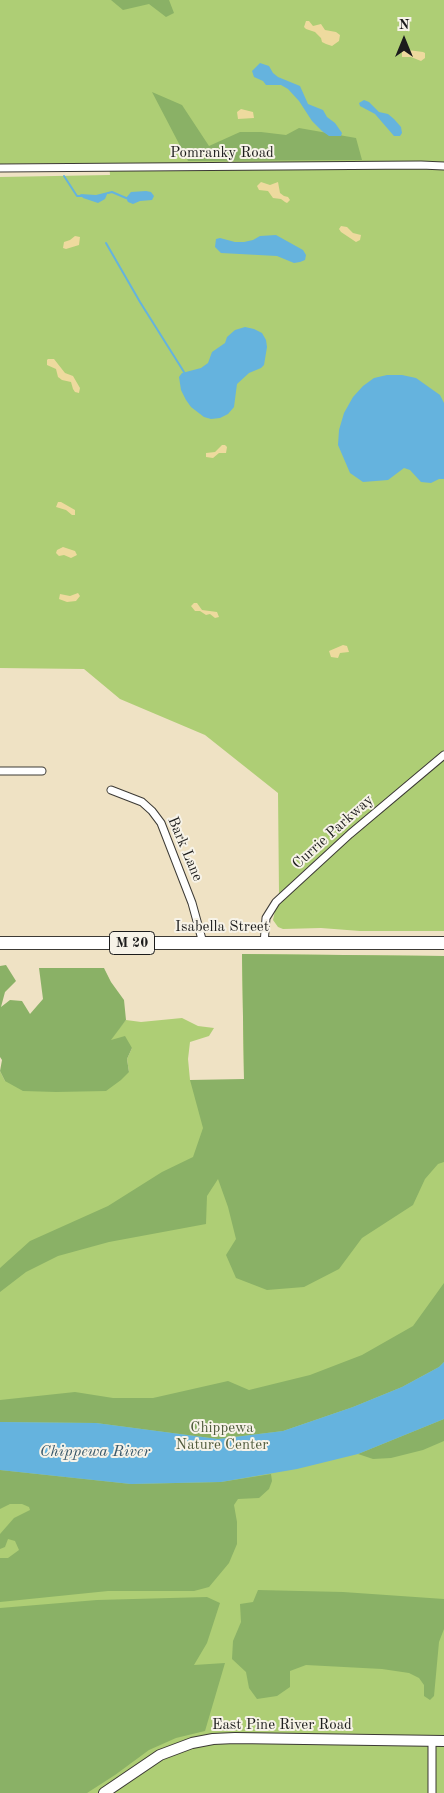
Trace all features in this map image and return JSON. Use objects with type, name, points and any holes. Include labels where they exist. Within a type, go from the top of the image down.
[{"type":"highway","name":"Isabella Street","points":[[0,944],[444,943]]},
{"type":"street","name":"Pomranky Road","points":[[0,168],[444,166]]},
{"type":"street","name":"Currie Parkway","points":[[264,944],[266,918],[276,902],[350,834],[444,755]]},
{"type":"street","points":[[0,771],[42,771]]},
{"type":"street","name":"Bark Lane","points":[[111,790],[142,802],[161,823],[192,903],[203,944]]},
{"type":"street","name":"East Pine River Road","points":[[104,1793],[160,1755],[192,1743],[213,1739],[444,1741]]},
{"type":"street","points":[[432,1741],[432,1793]]},
{"type":"green space","points":[[0,0],[444,0],[444,931],[360,931],[321,928],[283,929],[278,927],[273,920],[279,893],[278,793],[205,735],[120,699],[84,669],[0,668],[0,177],[110,175],[109,163],[0,164]]},
{"type":"green space","points":[[111,0],[169,0],[174,13],[166,17],[149,4],[123,10]]},
{"type":"green space","points":[[152,92],[182,105],[209,146],[240,132],[286,135],[299,128],[356,138],[362,160],[188,161]]},
{"type":"green space","name":"Chippewa Nature Center","points":[[242,954],[444,956],[444,1793],[0,1793],[0,1071],[5,1081],[129,1072],[127,1059],[132,1048],[110,1040],[126,1020],[141,1022],[182,1018],[198,1026],[214,1028],[209,1036],[190,1042],[188,1059],[190,1080],[244,1080]]},
{"type":"green space","points":[[242,954],[444,956],[444,1162],[438,1164],[425,1179],[413,1205],[362,1238],[339,1269],[304,1287],[267,1290],[236,1278],[226,1255],[236,1239],[228,1207],[218,1179],[207,1196],[206,1224],[109,1242],[58,1256],[26,1272],[0,1292],[0,1268],[30,1241],[108,1206],[162,1172],[193,1157],[203,1128],[190,1080],[244,1079]]},
{"type":"green space","points":[[6,965],[16,981],[5,992],[1,1007],[10,1000],[22,1001],[30,1014],[43,999],[39,968],[104,968],[124,1000],[126,1020],[111,1040],[125,1036],[132,1048],[127,1059],[129,1072],[106,1091],[23,1091],[5,1081],[0,1071],[2,1060],[0,1057],[0,966]]},
{"type":"green space","points":[[444,1283],[444,1362],[439,1367],[402,1387],[353,1407],[283,1431],[218,1439],[96,1423],[0,1422],[0,1400],[75,1392],[113,1398],[153,1398],[228,1381],[249,1390],[310,1375],[362,1355],[413,1326]]},
{"type":"green space","points":[[444,1419],[444,1441],[423,1450],[391,1458],[373,1459],[358,1454]]},
{"type":"green space","points":[[0,1470],[131,1484],[221,1482],[271,1474],[272,1481],[269,1489],[259,1498],[238,1499],[234,1505],[237,1522],[237,1544],[229,1563],[209,1587],[194,1591],[108,1591],[0,1602],[0,1558],[8,1558],[19,1550],[15,1541],[8,1539],[5,1547],[0,1549],[0,1534],[14,1518],[30,1510],[29,1507],[22,1504],[10,1504],[0,1509]]},
{"type":"green space","points":[[258,1590],[343,1592],[444,1599],[444,1629],[439,1642],[434,1696],[430,1700],[424,1696],[424,1685],[419,1678],[409,1673],[382,1669],[306,1665],[290,1671],[290,1687],[277,1696],[257,1699],[249,1688],[246,1672],[232,1659],[233,1641],[241,1622],[240,1604],[253,1602]]},
{"type":"green space","points":[[207,1597],[220,1603],[207,1643],[194,1665],[225,1663],[205,1731],[176,1738],[149,1750],[87,1793],[0,1793],[0,1608],[97,1600]]},
{"type":"sand","points":[[306,21],[309,21],[313,26],[321,24],[325,30],[336,32],[340,35],[339,41],[332,46],[322,42],[315,32],[304,27]]},
{"type":"sand","points":[[402,51],[423,52],[425,53],[425,58],[421,61],[411,57],[402,57]]},
{"type":"sand","points":[[241,109],[253,112],[254,118],[238,119],[237,112]]},
{"type":"sand","points":[[261,182],[270,185],[278,182],[280,193],[290,200],[287,203],[281,199],[273,198],[268,191],[259,190],[257,186]]},
{"type":"sand","points":[[341,226],[347,227],[353,233],[361,235],[360,240],[356,242],[341,232],[339,229]]},
{"type":"sand","points":[[75,236],[80,237],[79,245],[66,249],[63,248],[64,242]]},
{"type":"sand","points":[[48,359],[54,359],[65,373],[73,376],[80,388],[79,393],[75,392],[71,382],[62,380],[58,377],[56,369],[47,365]]},
{"type":"sand","points":[[222,445],[227,447],[226,453],[219,453],[213,458],[206,457],[206,453],[215,452]]},
{"type":"sand","points":[[58,502],[75,510],[75,515],[56,507]]},
{"type":"sand","points":[[63,547],[75,551],[77,555],[71,558],[64,555],[59,556],[56,553],[57,550]]},
{"type":"sand","points":[[78,593],[80,596],[76,601],[67,602],[59,599],[60,594],[70,596]]},
{"type":"sand","points":[[197,603],[202,610],[217,612],[219,617],[215,618],[210,614],[206,615],[200,611],[195,611],[191,606]]},
{"type":"sand","points":[[343,645],[347,646],[349,652],[340,653],[338,658],[331,657],[329,651]]},
{"type":"water","points":[[260,63],[269,66],[278,77],[300,86],[308,104],[323,110],[342,133],[341,136],[329,136],[322,131],[288,89],[281,85],[266,85],[263,81],[254,77],[252,71]]},
{"type":"water","points":[[364,100],[369,102],[379,112],[388,114],[394,119],[401,127],[402,133],[400,136],[394,136],[375,114],[360,106],[359,103]]},
{"type":"water","points":[[108,192],[105,199],[98,203],[83,198],[80,194],[96,195]]},
{"type":"water","points":[[131,192],[151,192],[154,196],[152,200],[133,204],[128,202],[126,198]]},
{"type":"water","points":[[276,235],[303,250],[306,255],[305,260],[294,263],[277,256],[221,253],[215,247],[216,239],[220,238],[244,242],[260,236]]},
{"type":"water","points":[[245,327],[262,333],[266,340],[267,347],[264,365],[249,373],[237,384],[234,407],[228,414],[220,418],[211,419],[204,417],[191,407],[186,400],[181,390],[179,377],[182,373],[201,368],[208,363],[212,352],[225,343],[227,337],[235,330]]},
{"type":"water","points":[[387,375],[402,375],[416,378],[440,395],[444,403],[444,479],[431,483],[421,482],[410,470],[404,468],[388,480],[363,482],[350,473],[338,445],[339,430],[344,413],[353,397],[363,386],[374,378]]},
{"type":"water","name":"Chippewa River","points":[[444,1362],[444,1419],[358,1454],[297,1469],[221,1482],[131,1484],[0,1470],[0,1422],[96,1423],[218,1439],[283,1431],[353,1407],[402,1387],[439,1367]]},
{"type":"waterway","points":[[64,176],[77,196],[82,196]]},
{"type":"waterway","points":[[108,193],[112,192],[126,198]]},
{"type":"waterway","points":[[106,243],[184,372]]}]
